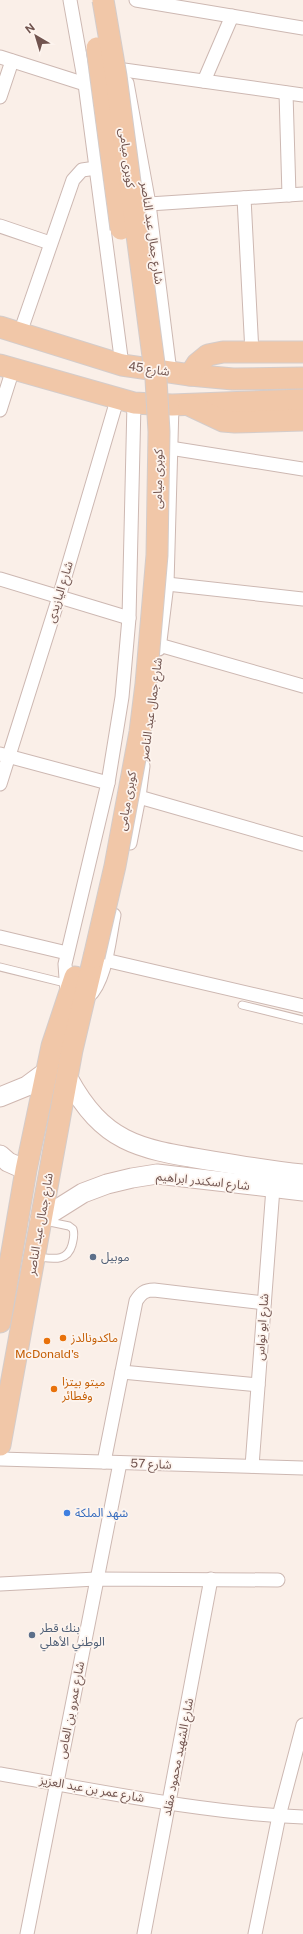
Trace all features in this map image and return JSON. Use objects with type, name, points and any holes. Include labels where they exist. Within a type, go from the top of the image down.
[{"type":"main road","name":"كوبرى ميامى","points":[[87,955],[130,731],[147,555],[147,432],[145,395],[90,0]]},
{"type":"main road","name":"كوبرى ميامى","points":[[87,955],[115,866],[140,732],[146,684],[157,555],[159,432],[155,372],[116,76],[103,0]]},
{"type":"main road","name":"شارع 45","points":[[0,327],[122,365],[190,375],[233,379],[303,378]]},
{"type":"main road","points":[[190,375],[197,364],[208,355],[223,352],[303,352]]},
{"type":"main road","points":[[6,367],[126,401],[179,404],[303,400]]},
{"type":"main road","points":[[179,404],[223,421],[303,420]]},
{"type":"main road","name":"شارع جمال عبد الناصر","points":[[0,1322],[26,1170],[52,1046],[87,955]]},
{"type":"main road","name":"شارع جمال عبد الناصر","points":[[0,1445],[40,1220],[68,1078],[72,995]]},
{"type":"street","points":[[70,0],[85,84],[122,365]]},
{"type":"street","name":"شارع جمال عبد الناصر","points":[[113,0],[124,70],[149,204],[170,372]]},
{"type":"street","points":[[136,0],[303,28]]},
{"type":"street","points":[[204,81],[232,16]]},
{"type":"street","points":[[0,97],[6,59],[85,84]]},
{"type":"street","points":[[124,70],[303,95]]},
{"type":"street","points":[[286,93],[289,195]]},
{"type":"street","points":[[20,333],[73,180],[82,170],[96,168]]},
{"type":"street","points":[[149,204],[303,194]]},
{"type":"street","points":[[244,198],[252,353]]},
{"type":"street","points":[[0,226],[50,243]]},
{"type":"street","points":[[0,410],[6,367]]},
{"type":"street","name":"شارع جمال عبد الناصر","points":[[87,955],[108,783],[122,697],[129,618],[126,401]]},
{"type":"street","name":"شارع اليازيدى","points":[[0,784],[4,755],[126,401]]},
{"type":"street","name":"شارع جمال عبد الناصر","points":[[87,955],[139,797],[167,584],[170,448],[179,404]]},
{"type":"street","points":[[170,448],[303,469]]},
{"type":"street","points":[[0,579],[129,618]]},
{"type":"street","points":[[167,584],[303,599]]},
{"type":"street","points":[[160,645],[303,686]]},
{"type":"street","points":[[4,755],[108,783]]},
{"type":"street","points":[[139,797],[303,844]]},
{"type":"street","points":[[0,937],[87,955],[298,1005]]},
{"type":"street","points":[[0,1097],[27,1086],[46,1072]]},
{"type":"street","name":"شارع اسكندر ابراهيم","points":[[68,1078],[79,1099],[95,1118],[114,1134],[135,1145],[158,1152],[303,1174]]},
{"type":"street","points":[[0,1155],[8,1162],[26,1170]]},
{"type":"street","name":"شارع اسكندر ابراهيم","points":[[40,1220],[84,1193],[107,1184],[157,1174],[303,1191]]},
{"type":"street","name":"شارع ابو نواس","points":[[252,1466],[273,1188]]},
{"type":"street","points":[[104,1462],[136,1301],[140,1294],[146,1290],[264,1303]]},
{"type":"street","points":[[122,1372],[258,1385]]},
{"type":"street","name":"شارع 57","points":[[0,1459],[303,1468]]},
{"type":"street","name":"شارع عمرو بن العاص","points":[[27,1934],[120,1463]]},
{"type":"street","points":[[0,1584],[96,1579],[278,1580]]},
{"type":"street","name":"شارع الشهيد محمود مقلد","points":[[144,1934],[210,1579]]},
{"type":"street","points":[[255,1934],[279,1816],[303,1725]]},
{"type":"street","name":"شارع عمر بن عبد العزيز","points":[[0,1774],[169,1802],[279,1816],[303,1817]]},
{"type":"lane","points":[[0,967],[72,995]]},
{"type":"lane","points":[[242,1005],[303,1020]]},
{"type":"lane","points":[[289,1017],[298,1005]]},
{"type":"lane","points":[[34,1256],[64,1258],[70,1251],[74,1234],[73,1229],[69,1226],[40,1220]]},
{"type":"place","name":"موبيل","points":[[93,1257]]},
{"type":"place","name":"ماكدونالدز","points":[[63,1338]]},
{"type":"place","name":"McDonald's","points":[[47,1341]]},
{"type":"place","name":"ميتو بيتزا وفطائر","points":[[54,1389]]},
{"type":"place","name":"شهد الملكة","points":[[67,1513]]},
{"type":"place","name":"بنك قطر الوطني الأهلي","points":[[32,1635]]}]
